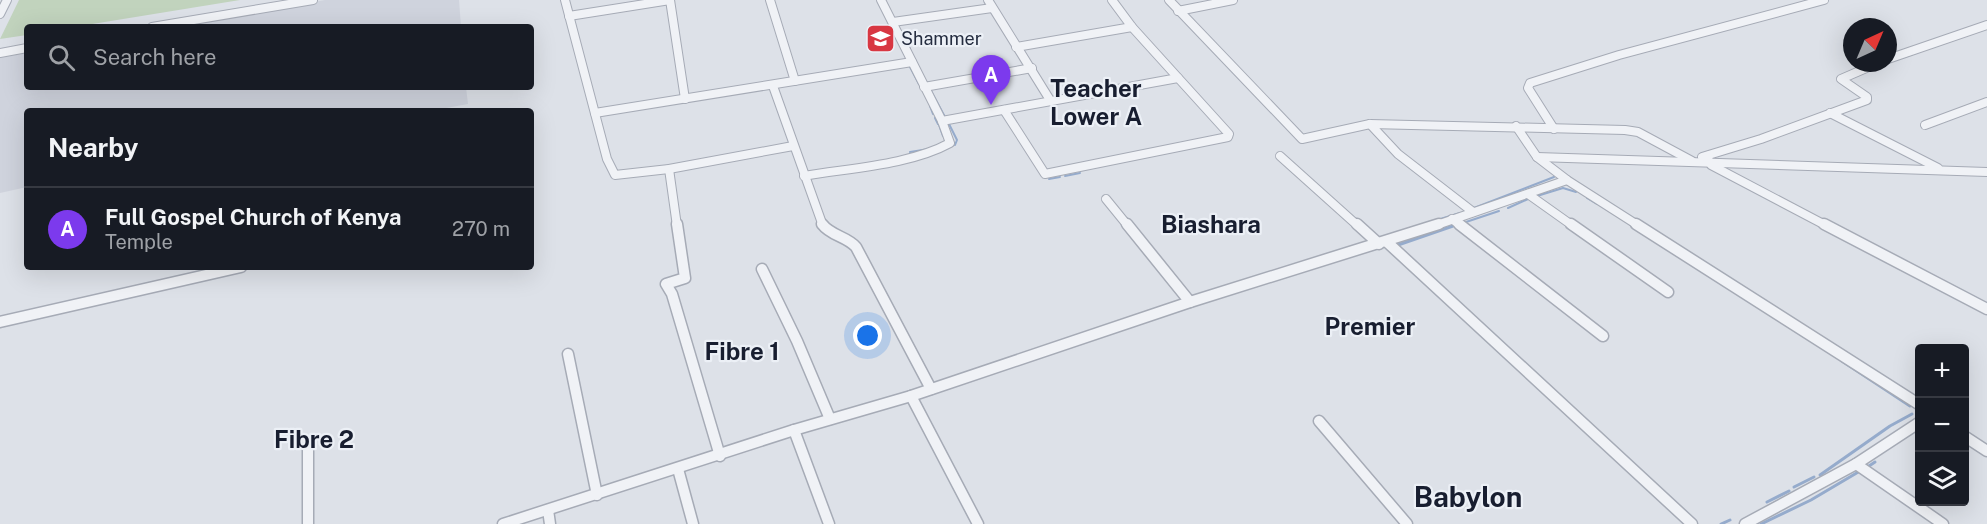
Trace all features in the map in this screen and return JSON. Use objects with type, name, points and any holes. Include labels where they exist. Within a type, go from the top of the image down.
[{"type":"street","points":[[0,14],[7,0]]},
{"type":"street","points":[[170,24],[313,0]]},
{"type":"street","points":[[565,0],[607,159],[615,175],[669,169],[793,146]]},
{"type":"street","points":[[569,16],[670,0],[685,99]]},
{"type":"street","points":[[770,0],[795,81]]},
{"type":"street","points":[[804,176],[939,150],[950,143],[942,121],[881,0]]},
{"type":"street","points":[[1004,110],[1045,174],[1228,137],[1229,134],[1132,27],[1112,0]]},
{"type":"street","points":[[1169,0],[1299,137],[1312,138],[1370,124],[1516,126],[1638,132],[1691,160]]},
{"type":"street","points":[[1178,11],[1233,0]]},
{"type":"street","points":[[1554,129],[1528,88],[1530,83],[1620,55],[1824,0]]},
{"type":"street","points":[[893,22],[990,4],[1050,100]]},
{"type":"street","points":[[1897,56],[1987,25]]},
{"type":"street","points":[[1016,47],[1132,27]]},
{"type":"street","points":[[0,52],[24,48]]},
{"type":"street","points":[[595,113],[773,86],[855,69],[912,62]]},
{"type":"street","points":[[924,87],[1032,68]]},
{"type":"street","points":[[1709,161],[1867,100],[1867,97],[1841,79],[1857,72]]},
{"type":"street","points":[[942,121],[1178,78]]},
{"type":"street","points":[[773,86],[822,224],[832,234],[848,237],[856,247],[931,389]]},
{"type":"street","points":[[1925,125],[1987,102]]},
{"type":"street","points":[[1830,113],[1942,170]]},
{"type":"street","points":[[1370,124],[1398,154],[1473,212]]},
{"type":"street","points":[[1516,126],[1537,157],[1567,180],[1915,402]]},
{"type":"street","points":[[1280,156],[1383,243],[1692,524]]},
{"type":"street","points":[[1537,157],[1691,160],[1987,172]]},
{"type":"street","points":[[1709,161],[1987,309]]},
{"type":"street","points":[[669,169],[685,278],[666,284],[672,294],[720,456]]},
{"type":"street","points":[[503,524],[720,456],[794,430],[911,396],[1190,302],[1383,243],[1567,180]]},
{"type":"street","points":[[1528,194],[1668,292]]},
{"type":"street","points":[[1106,199],[1190,302]]},
{"type":"street","points":[[1452,219],[1603,336]]},
{"type":"street","points":[[762,269],[797,341],[830,419]]},
{"type":"street","points":[[0,322],[228,270]]},
{"type":"street","points":[[568,354],[597,495]]},
{"type":"street","points":[[911,396],[978,524]]},
{"type":"street","points":[[1319,421],[1407,524]]},
{"type":"street","points":[[1745,524],[1856,464],[1915,425]]},
{"type":"street","points":[[794,430],[829,524]]},
{"type":"street","points":[[1969,439],[1987,452]]},
{"type":"street","points":[[308,447],[308,524]]},
{"type":"street","points":[[1856,464],[1943,524]]},
{"type":"street","points":[[678,469],[693,524]]},
{"type":"street","points":[[548,510],[550,524]]},
{"type":"shaded area","points":[[325,0],[459,0],[461,24],[191,24]]},
{"type":"shaded area","points":[[24,54],[24,90],[466,90],[468,104],[446,108],[24,108],[24,188],[0,193],[0,58]]},
{"type":"green space","points":[[19,0],[240,0],[92,24],[24,24],[24,35],[0,39]]},
{"type":"waterway","points":[[897,25],[910,49]]},
{"type":"waterway","points":[[909,65],[919,84]]},
{"type":"waterway","points":[[931,91],[945,117],[949,117]]},
{"type":"waterway","points":[[930,106],[933,114]]},
{"type":"waterway","points":[[935,118],[938,124]]},
{"type":"waterway","points":[[949,124],[957,140],[955,145]]},
{"type":"waterway","points":[[939,125],[943,136]]},
{"type":"waterway","points":[[910,152],[929,149]]},
{"type":"waterway","points":[[1065,176],[1080,173]]},
{"type":"waterway","points":[[1049,179],[1060,177]]},
{"type":"waterway","points":[[1474,208],[1554,177]]},
{"type":"waterway","points":[[1537,196],[1563,188],[1576,192]]},
{"type":"waterway","points":[[1587,198],[1597,204]]},
{"type":"waterway","points":[[1508,208],[1528,199]]},
{"type":"waterway","points":[[1466,222],[1499,211]]},
{"type":"waterway","points":[[1437,220],[1460,213]]},
{"type":"waterway","points":[[1398,245],[1453,226]]},
{"type":"waterway","points":[[1842,361],[1910,406]]},
{"type":"waterway","points":[[1820,475],[1890,426],[1912,414]]},
{"type":"waterway","points":[[1866,468],[1875,462]]},
{"type":"waterway","points":[[1761,524],[1811,500],[1860,471]]},
{"type":"waterway","points":[[1794,487],[1814,477]]},
{"type":"waterway","points":[[1767,502],[1789,491]]},
{"type":"waterway","points":[[1721,524],[1730,520]]},
{"type":"place","name":"Shammer","points":[[880,39]]},
{"type":"place","name":"Full Gospel Church of Kenya","points":[[991,105]]},
{"type":"district","name":"Teacher Lower A","points":[[1096,103]]},
{"type":"district","name":"Biashara","points":[[1211,225]]},
{"type":"district","name":"Premier","points":[[1370,327]]},
{"type":"district","name":"Fibre 1","points":[[742,352]]},
{"type":"district","name":"Fibre 2","points":[[314,440]]},
{"type":"district","name":"Babylon","points":[[1468,497]]}]
